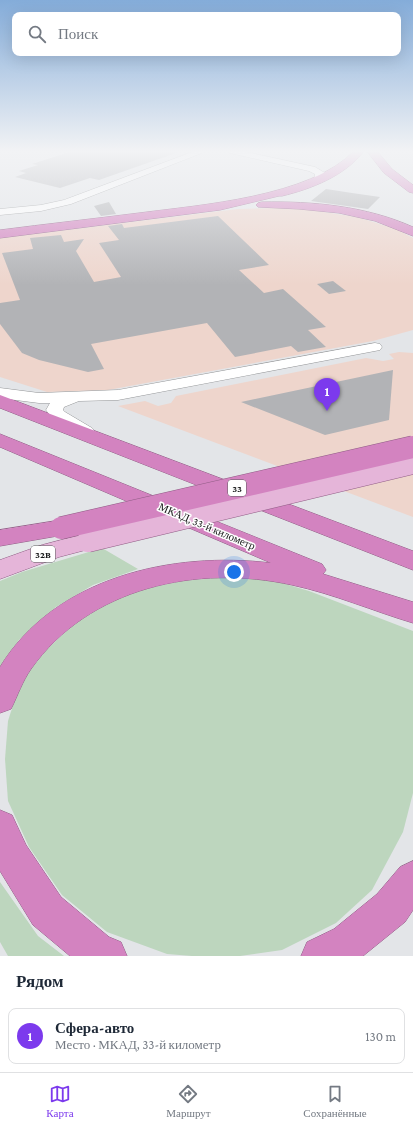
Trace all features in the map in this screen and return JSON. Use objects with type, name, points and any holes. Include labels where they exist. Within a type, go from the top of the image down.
[{"type":"highway","points":[[0,234],[220,206],[266,196]]},
{"type":"highway","points":[[278,196],[274,200],[277,203],[293,206]]},
{"type":"highway","points":[[220,206],[256,204],[332,210],[389,223],[413,232]]},
{"type":"highway","points":[[0,401],[413,561]]},
{"type":"highway","name":"МКАД, 33-й километр","points":[[0,440],[413,612]]},
{"type":"highway","name":"33","points":[[0,538],[61,528],[413,447]]},
{"type":"highway","points":[[0,700],[8,680],[34,643],[68,613],[106,593],[142,580],[184,571],[226,568],[273,572],[324,583],[413,612]]},
{"type":"highway","points":[[0,827],[13,858],[46,911],[95,951],[107,956]]},
{"type":"highway","points":[[321,956],[348,943],[391,908],[413,880]]},
{"type":"main road","name":"32B","points":[[0,570],[52,551],[88,541],[413,463]]},
{"type":"street","points":[[0,212],[41,208],[67,202],[84,196]]},
{"type":"street","points":[[0,393],[39,398],[75,398],[118,395],[375,347]]},
{"type":"street","points":[[75,398],[64,400],[57,404],[54,410],[59,416],[79,428],[114,445]]},
{"type":"shaded area","points":[[238,209],[304,209],[357,217],[396,229],[413,238],[413,330],[373,341],[108,390],[47,392],[0,377],[0,238]]},
{"type":"shaded area","points":[[399,352],[413,353],[413,517],[118,406],[145,401],[158,406],[171,403],[176,396],[366,358],[383,361],[394,359],[389,354]]},
{"type":"green space","points":[[102,548],[138,569],[93,585],[56,607],[19,640],[0,667],[0,581],[22,572]]},
{"type":"green space","points":[[228,577],[272,580],[309,591],[413,631],[413,793],[403,832],[372,890],[336,923],[282,950],[240,956],[192,956],[167,954],[107,932],[62,895],[29,847],[8,801],[5,759],[8,721],[20,683],[45,651],[74,624],[109,602],[144,589],[182,581]]},
{"type":"green space","points":[[0,882],[38,936],[64,956],[8,956],[0,942]]},
{"type":"building","points":[[318,196],[380,197],[368,209],[311,201]]},
{"type":"building","points":[[109,202],[116,214],[101,216],[94,206]]},
{"type":"building","points":[[218,216],[269,265],[239,270],[264,293],[283,289],[326,327],[308,330],[326,347],[298,352],[291,346],[235,357],[207,323],[91,344],[104,369],[88,372],[39,360],[22,353],[0,324],[0,303],[20,300],[2,253],[33,249],[30,238],[61,235],[64,242],[84,239],[76,251],[94,282],[121,277],[99,243],[119,240],[108,226],[122,224],[124,228]]},
{"type":"building","points":[[333,281],[346,291],[329,294],[317,284]]},
{"type":"building","points":[[393,370],[389,420],[325,435],[241,402]]},
{"type":"place","name":"Сфера-авто","points":[[327,411]]}]
